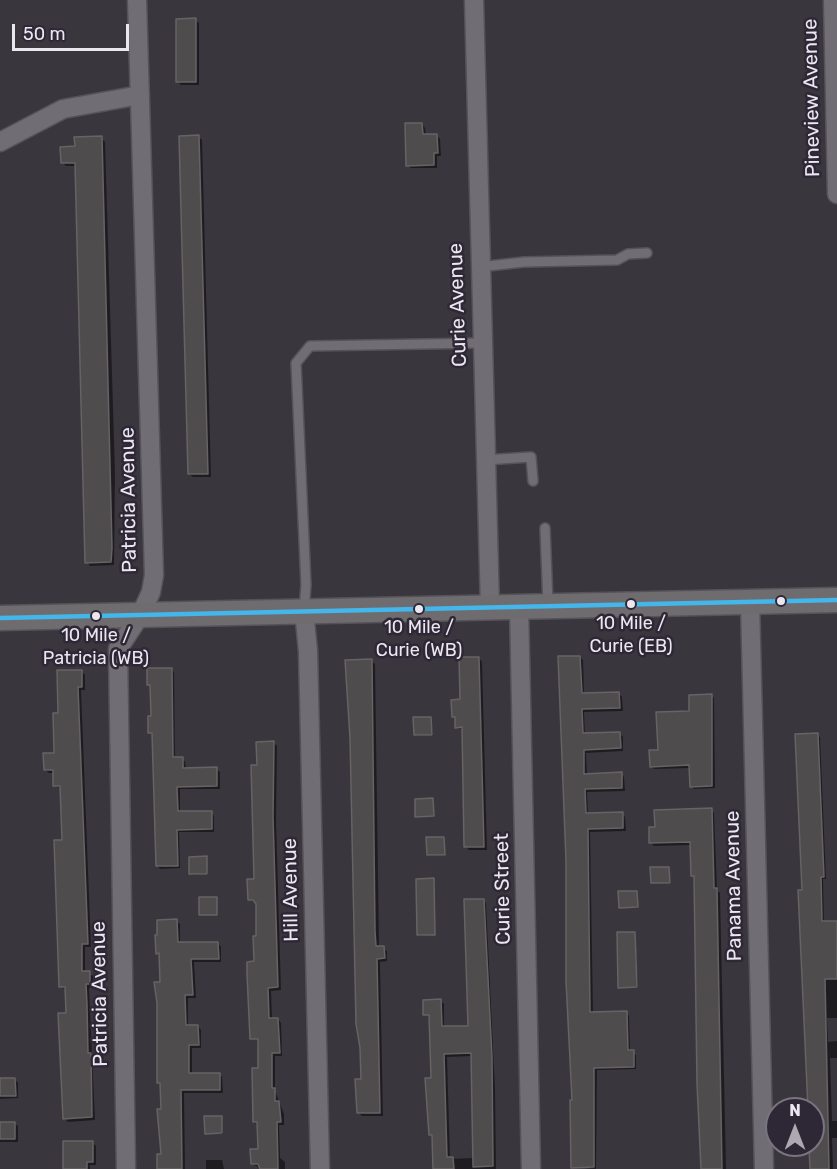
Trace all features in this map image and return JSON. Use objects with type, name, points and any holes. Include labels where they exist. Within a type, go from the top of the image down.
[{"type":"main road","points":[[0,618],[837,600]]},
{"type":"street","name":"Patricia Avenue","points":[[126,1169],[118,649],[141,614],[151,592],[154,575],[137,0]]},
{"type":"street","name":"Curie Avenue","points":[[474,0],[489,608]]},
{"type":"street","name":"Pineview Avenue","points":[[833,0],[837,194]]},
{"type":"street","points":[[0,142],[63,109],[140,95]]},
{"type":"street","name":"Panama Avenue","points":[[750,602],[764,1169]]},
{"type":"street","name":"Curie Street","points":[[519,607],[531,1169]]},
{"type":"street","name":"Hill Avenue","points":[[304,611],[308,651],[320,1169]]},
{"type":"lane","points":[[479,267],[524,262],[617,260],[628,254],[647,253]]},
{"type":"lane","points":[[304,611],[306,585],[296,363],[310,345],[481,343]]},
{"type":"lane","points":[[485,460],[531,458],[533,481]]},
{"type":"lane","points":[[545,528],[548,607]]},
{"type":"building","points":[[196,18],[196,82],[176,82],[176,19]]},
{"type":"building","points":[[405,123],[422,123],[423,134],[437,134],[438,153],[434,153],[434,165],[406,166]]},
{"type":"building","points":[[199,135],[208,474],[188,474],[179,136]]},
{"type":"building","points":[[102,136],[112,548],[111,562],[85,563],[75,163],[61,163],[60,147],[75,146],[74,137]]},
{"type":"building","points":[[558,656],[580,656],[582,693],[619,692],[620,708],[582,709],[583,733],[620,732],[621,748],[584,750],[584,774],[622,772],[622,788],[585,789],[586,813],[623,812],[623,828],[588,829],[590,1012],[627,1011],[628,1050],[634,1050],[634,1067],[594,1068],[594,1167],[571,1168],[570,1100],[572,1100],[566,981],[566,861]]},
{"type":"building","points":[[459,657],[479,657],[484,847],[464,847],[462,727],[455,728],[451,700],[460,699]]},
{"type":"building","points":[[372,659],[375,931],[376,946],[384,946],[385,958],[377,959],[380,1113],[357,1113],[355,1079],[361,1079],[360,1048],[356,1024],[350,738],[345,660]]},
{"type":"building","points":[[147,668],[172,668],[173,757],[183,757],[183,768],[217,767],[217,786],[177,787],[178,811],[212,811],[212,829],[177,830],[178,866],[156,866],[152,733],[148,733],[148,716],[151,716],[150,685],[147,685]]},
{"type":"building","points":[[57,670],[82,670],[82,687],[78,687],[88,944],[82,944],[82,971],[90,971],[90,984],[86,984],[88,1053],[91,1053],[92,1117],[63,1119],[58,1013],[66,1013],[65,987],[59,987],[54,840],[62,840],[60,786],[53,786],[53,770],[44,770],[43,753],[54,753],[53,713],[58,713]]},
{"type":"building","points":[[712,694],[712,786],[690,787],[689,765],[650,767],[649,750],[658,750],[656,712],[689,711],[689,695]]},
{"type":"building","points":[[413,717],[431,717],[432,735],[414,735]]},
{"type":"building","points":[[818,733],[824,877],[821,877],[822,921],[837,921],[837,979],[825,979],[829,1169],[810,1169],[810,1157],[825,1157],[825,1097],[807,1097],[798,890],[802,890],[795,734]]},
{"type":"building","points":[[274,741],[273,817],[278,987],[268,988],[269,1018],[278,1018],[280,1053],[272,1053],[272,1088],[275,1088],[275,1101],[279,1101],[281,1122],[277,1122],[278,1169],[260,1169],[258,1164],[251,1164],[250,1149],[258,1149],[257,1122],[253,1122],[252,1068],[258,1068],[258,1039],[250,1039],[247,962],[254,961],[253,936],[256,936],[256,904],[253,900],[248,900],[247,879],[254,879],[251,765],[257,765],[256,742]]},
{"type":"building","points":[[433,798],[434,816],[415,817],[415,799]]},
{"type":"building","points":[[712,808],[714,888],[717,888],[722,1169],[701,1169],[697,1084],[694,876],[691,876],[690,842],[649,843],[649,827],[655,827],[654,810]]},
{"type":"building","points":[[426,837],[444,837],[445,855],[427,855]]},
{"type":"building","points":[[207,856],[207,874],[189,874],[189,857]]},
{"type":"building","points":[[650,867],[669,867],[670,883],[651,883]]},
{"type":"building","points":[[434,878],[435,935],[417,935],[416,879]]},
{"type":"building","points":[[618,891],[637,891],[638,907],[619,908]]},
{"type":"building","points":[[199,897],[217,897],[217,915],[199,915]]},
{"type":"building","points":[[464,899],[484,899],[492,1057],[493,1166],[473,1167],[471,1053],[444,1054],[447,1157],[453,1157],[454,1169],[433,1169],[432,1135],[429,1135],[425,1078],[431,1078],[429,1015],[423,1015],[423,1000],[441,999],[442,1026],[468,1026]]},
{"type":"building","points":[[177,919],[178,942],[218,942],[219,959],[191,959],[193,995],[185,995],[186,1025],[198,1025],[199,1045],[189,1045],[189,1073],[220,1073],[220,1090],[181,1090],[182,1169],[157,1169],[157,1154],[161,1154],[157,1109],[161,1109],[160,1083],[157,1083],[157,1003],[154,982],[160,982],[159,953],[156,954],[155,935],[157,935],[157,920]]},
{"type":"building","points":[[617,932],[635,932],[637,987],[618,988]]},
{"type":"building","points":[[0,1078],[15,1078],[16,1096],[0,1096]]},
{"type":"building","points":[[204,1116],[222,1116],[222,1133],[205,1134]]},
{"type":"building","points":[[0,1122],[15,1122],[15,1139],[0,1139]]},
{"type":"building","points":[[63,1141],[93,1141],[93,1162],[87,1162],[87,1169],[63,1169]]},
{"type":"transit line","points":[[0,618],[837,600]]},
{"type":"place","name":"10 Mile / Curie (EB)","points":[[631,604]]},
{"type":"place","name":"10 Mile / Curie (WB)","points":[[419,609]]},
{"type":"place","name":"10 Mile / Patricia (WB)","points":[[96,616]]}]
